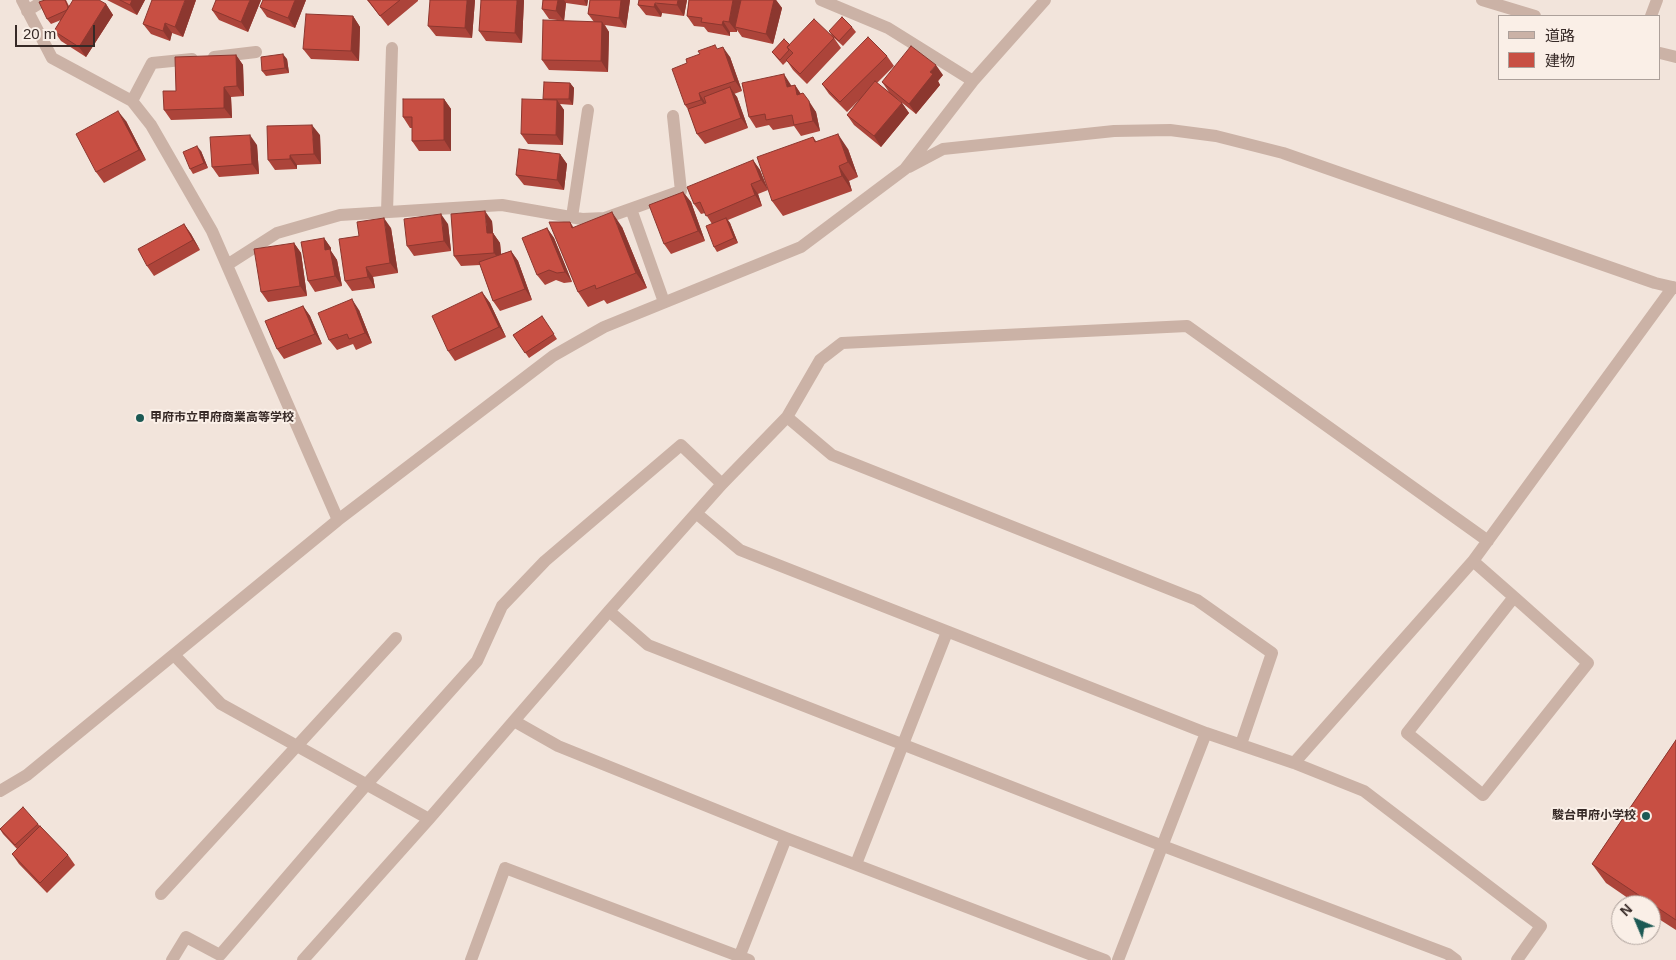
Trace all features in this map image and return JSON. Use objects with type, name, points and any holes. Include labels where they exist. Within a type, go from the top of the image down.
[{"type":"street","points":[[45,0],[25,6],[52,58],[132,101],[151,125],[212,231],[338,520]]},
{"type":"street","points":[[820,0],[888,28],[974,81]]},
{"type":"street","points":[[905,169],[974,81],[1045,0]]},
{"type":"street","points":[[1482,0],[1532,15]]},
{"type":"street","points":[[1651,15],[1656,0]]},
{"type":"street","points":[[388,212],[392,48]]},
{"type":"street","points":[[132,101],[152,63],[256,52]]},
{"type":"street","points":[[1661,53],[1676,57]]},
{"type":"street","points":[[572,217],[588,110]]},
{"type":"street","points":[[227,265],[277,233],[340,215],[502,205],[572,217],[605,218],[681,191],[673,116]]},
{"type":"street","points":[[0,791],[27,775],[175,656],[338,520],[553,356],[604,327],[801,247],[905,169],[943,149],[1114,131],[1170,130],[1216,136],[1283,153],[1654,283],[1675,288],[1473,561],[1294,763]]},
{"type":"street","points":[[632,208],[664,302]]},
{"type":"street","points":[[303,960],[429,819],[696,513],[787,416],[820,360],[842,343],[1187,326],[1488,541]]},
{"type":"street","points":[[787,416],[832,455],[1198,600],[1272,653],[1241,744]]},
{"type":"street","points":[[172,960],[186,938],[224,958],[366,785],[477,661],[502,606],[544,561],[681,446],[722,484]]},
{"type":"street","points":[[696,513],[740,550],[1206,733],[1294,763],[1364,791],[1541,926],[1517,960]]},
{"type":"street","points":[[1473,561],[1514,597],[1588,663],[1482,795],[1407,733],[1514,597]]},
{"type":"street","points":[[609,611],[648,645],[1163,846],[1448,954],[1456,960]]},
{"type":"street","points":[[856,864],[947,632]]},
{"type":"street","points":[[161,894],[298,747],[396,638]]},
{"type":"street","points":[[175,656],[220,704],[429,819]]},
{"type":"street","points":[[514,720],[558,746],[786,838],[1105,960]]},
{"type":"street","points":[[1118,960],[1206,733]]},
{"type":"street","points":[[471,960],[505,868],[742,959],[786,838]]},
{"type":"building","points":[[45,0],[65,0],[68,7],[67,10],[47,19],[39,2]]},
{"type":"building","points":[[73,0],[99,0],[106,4],[79,47],[54,31]]},
{"type":"building","points":[[120,0],[132,0],[130,5]]},
{"type":"building","points":[[152,0],[185,0],[175,27],[165,23],[163,31],[143,24]]},
{"type":"building","points":[[216,0],[250,0],[241,22],[212,10]]},
{"type":"building","points":[[263,0],[295,0],[288,18],[260,7]]},
{"type":"building","points":[[368,0],[400,0],[380,16]]},
{"type":"building","points":[[430,0],[467,0],[465,28],[428,26]]},
{"type":"building","points":[[481,0],[517,0],[515,33],[479,31]]},
{"type":"building","points":[[543,0],[558,0],[556,11],[542,9]]},
{"type":"building","points":[[590,0],[621,0],[619,18],[588,14]]},
{"type":"building","points":[[639,0],[678,0],[677,5],[655,3],[654,7],[638,5]]},
{"type":"building","points":[[689,0],[733,0],[729,22],[723,21],[722,25],[701,22],[702,18],[687,16]]},
{"type":"building","points":[[741,0],[774,0],[766,34],[735,27]]},
{"type":"building","points":[[306,14],[353,16],[351,51],[303,49]]},
{"type":"building","points":[[842,17],[852,27],[839,41],[829,31]]},
{"type":"building","points":[[814,19],[834,38],[800,74],[786,60],[793,53],[787,47]]},
{"type":"building","points":[[543,20],[602,22],[601,61],[542,60]]},
{"type":"building","points":[[868,37],[887,56],[840,102],[822,84]]},
{"type":"building","points":[[784,39],[790,45],[787,47],[789,50],[780,60],[772,52]]},
{"type":"building","points":[[715,45],[717,49],[723,47],[735,81],[699,93],[701,100],[685,105],[672,69],[687,63],[686,59],[700,54],[698,51]]},
{"type":"building","points":[[911,46],[936,65],[930,72],[933,74],[909,104],[882,82]]},
{"type":"building","points":[[283,54],[285,68],[262,71],[261,57]]},
{"type":"building","points":[[236,55],[237,86],[224,87],[224,108],[164,110],[163,91],[176,91],[175,57]]},
{"type":"building","points":[[784,74],[787,87],[795,85],[797,95],[803,93],[809,101],[813,121],[794,125],[792,115],[766,120],[765,114],[749,117],[742,83]]},
{"type":"building","points":[[875,81],[902,103],[874,136],[847,115]]},
{"type":"building","points":[[544,82],[570,83],[569,99],[543,99]]},
{"type":"building","points":[[730,87],[741,118],[697,134],[688,109],[706,103],[704,97]]},
{"type":"building","points":[[403,99],[444,99],[444,140],[412,141],[412,117],[403,117]]},
{"type":"building","points":[[522,99],[557,100],[556,135],[521,134]]},
{"type":"building","points":[[118,111],[139,150],[96,172],[76,134]]},
{"type":"building","points":[[312,125],[314,154],[290,155],[290,159],[268,160],[267,126]]},
{"type":"building","points":[[838,134],[848,162],[839,166],[842,176],[772,201],[757,157],[813,137],[815,142]]},
{"type":"building","points":[[250,135],[252,164],[212,167],[210,137]]},
{"type":"building","points":[[197,146],[204,163],[190,169],[183,152]]},
{"type":"building","points":[[519,149],[560,154],[557,180],[516,175]]},
{"type":"building","points":[[753,160],[761,180],[751,184],[755,195],[706,216],[700,202],[694,204],[687,187]]},
{"type":"building","points":[[683,192],[698,231],[664,244],[649,205]]},
{"type":"building","points":[[485,211],[487,233],[493,233],[494,253],[454,256],[451,214]]},
{"type":"building","points":[[612,212],[636,273],[596,289],[595,285],[578,292],[549,222],[570,222],[572,228]]},
{"type":"building","points":[[441,214],[444,241],[407,246],[404,219]]},
{"type":"building","points":[[384,218],[390,263],[366,267],[368,277],[345,281],[339,239],[359,236],[357,222]]},
{"type":"building","points":[[726,218],[734,238],[714,247],[706,226]]},
{"type":"building","points":[[184,224],[193,240],[147,266],[138,249]]},
{"type":"building","points":[[547,228],[565,272],[557,273],[549,270],[537,275],[522,238]]},
{"type":"building","points":[[324,238],[325,250],[330,249],[335,276],[308,281],[301,242]]},
{"type":"building","points":[[294,243],[300,286],[261,292],[254,249]]},
{"type":"building","points":[[511,251],[525,289],[493,301],[479,262]]},
{"type":"building","points":[[482,292],[499,327],[448,351],[432,316]]},
{"type":"building","points":[[352,299],[365,333],[349,339],[347,334],[329,340],[318,313]]},
{"type":"building","points":[[303,306],[315,334],[277,349],[265,321]]},
{"type":"building","points":[[542,316],[554,334],[525,353],[513,335]]},
{"type":"building","points":[[1676,740],[1676,920],[1661,910],[1661,895],[1638,895],[1592,864]]},
{"type":"building","points":[[23,807],[38,824],[15,845],[0,829]]},
{"type":"building","points":[[40,826],[68,855],[40,883],[12,854]]},
{"type":"place","name":"甲府市立甲府商業高等学校","points":[[140,418]]},
{"type":"place","name":"駿台甲府小学校","points":[[1646,816]]}]
